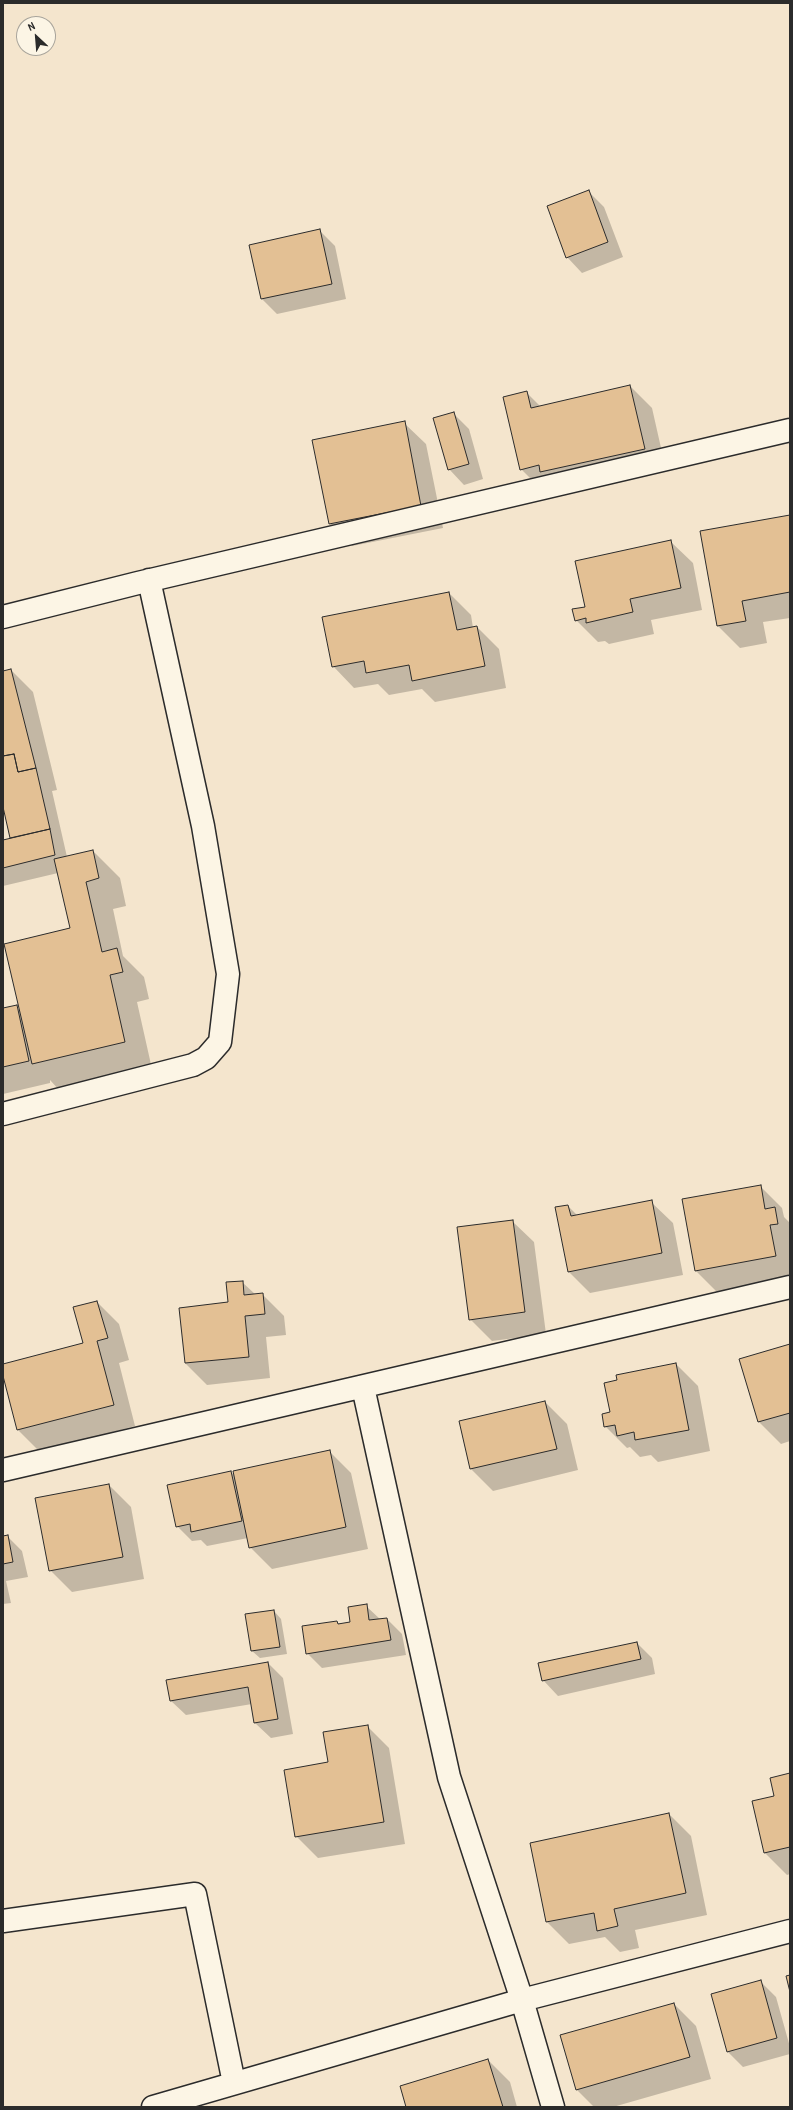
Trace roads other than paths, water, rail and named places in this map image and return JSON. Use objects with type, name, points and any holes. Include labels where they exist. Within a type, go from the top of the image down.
[{"type":"street","points":[[3,617],[149,580],[790,430]]},
{"type":"street","points":[[3,1114],[193,1065],[206,1058],[220,1042],[228,974],[203,826],[149,580]]},
{"type":"street","points":[[3,1470],[790,1286]]},
{"type":"street","points":[[363,1387],[449,1778],[522,2000],[553,2107]]},
{"type":"street","points":[[3,1921],[195,1894],[234,2083]]},
{"type":"street","points":[[153,2107],[522,2000],[790,1931]]}]
